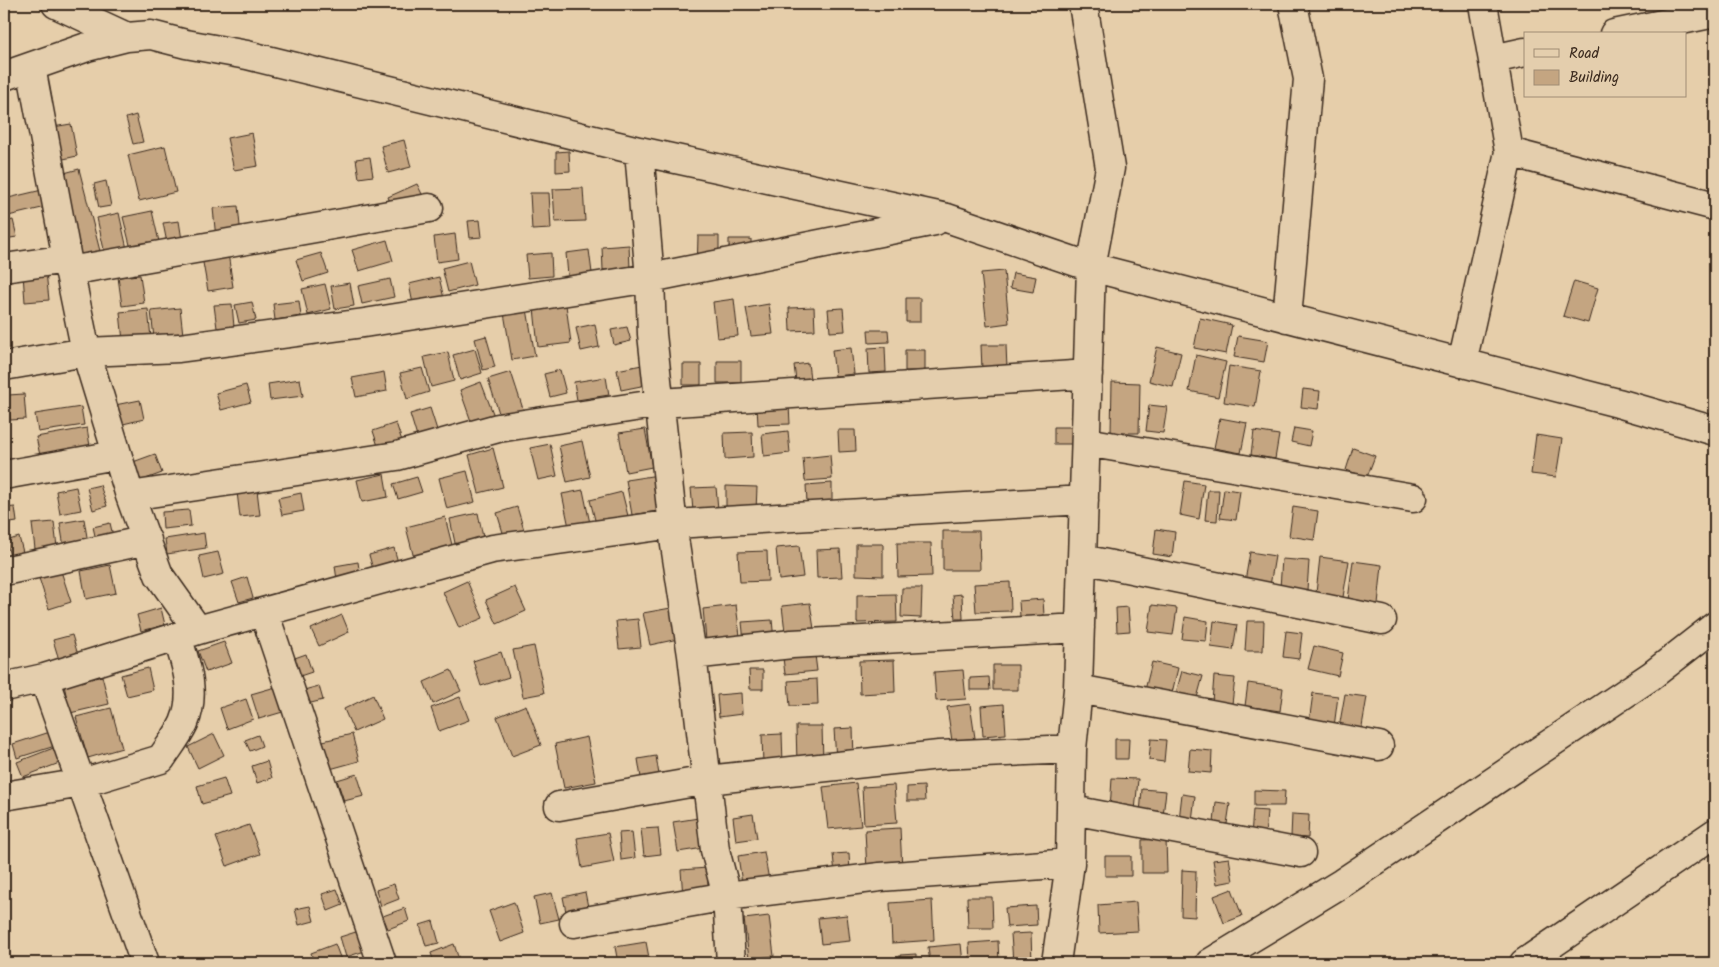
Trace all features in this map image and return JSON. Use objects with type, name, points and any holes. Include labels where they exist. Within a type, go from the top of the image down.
[{"type":"street","points":[[56,4],[127,36]]},
{"type":"street","points":[[1056,963],[1070,863],[1072,749],[1078,689],[1091,267],[1110,168],[1083,4]]},
{"type":"street","points":[[1287,318],[1308,79],[1293,4]]},
{"type":"street","points":[[1462,363],[1509,152],[1483,4]]},
{"type":"street","points":[[1624,32],[1715,13]]},
{"type":"street","points":[[4,76],[87,47],[127,36],[151,35],[186,44],[247,54],[639,151],[947,218],[1091,267],[1715,431]]},
{"type":"street","points":[[1493,59],[1524,52]]},
{"type":"street","points":[[4,796],[82,783],[161,760],[184,723],[191,691],[186,662],[188,634],[159,575],[130,496],[86,352],[31,67]]},
{"type":"street","points":[[639,151],[650,278],[652,334],[675,545],[692,655],[715,850],[726,896],[731,963]]},
{"type":"street","points":[[1509,152],[1715,206]]},
{"type":"street","points":[[4,268],[68,265],[429,208]]},
{"type":"street","points":[[4,366],[86,352],[188,347],[364,323],[650,278],[947,218]]},
{"type":"street","points":[[130,496],[397,456],[498,428],[661,403],[1088,374]]},
{"type":"street","points":[[1086,442],[1413,498]]},
{"type":"street","points":[[4,475],[116,455]]},
{"type":"street","points":[[4,687],[44,678],[264,612],[492,549],[674,524],[1084,500]]},
{"type":"street","points":[[4,571],[147,540]]},
{"type":"street","points":[[1082,559],[1382,620]]},
{"type":"street","points":[[264,612],[382,963]]},
{"type":"street","points":[[1210,963],[1375,861],[1652,676],[1715,626]]},
{"type":"street","points":[[692,655],[792,644],[1080,628]]},
{"type":"street","points":[[44,678],[146,963]]},
{"type":"street","points":[[1078,689],[1379,746]]},
{"type":"street","points":[[560,806],[707,780],[939,756],[1072,749]]},
{"type":"street","points":[[1072,810],[1301,853]]},
{"type":"street","points":[[1524,963],[1715,833]]},
{"type":"street","points":[[574,923],[726,896],[880,877],[1070,863]]},
{"type":"building","points":[[136,115],[143,142],[133,144],[126,118]]},
{"type":"building","points":[[71,124],[77,156],[59,160],[53,127]]},
{"type":"building","points":[[252,133],[258,166],[234,170],[227,138]]},
{"type":"building","points":[[404,140],[411,167],[388,173],[381,146]]},
{"type":"building","points":[[165,146],[176,192],[139,201],[128,155]]},
{"type":"building","points":[[569,151],[570,171],[556,172],[556,152]]},
{"type":"building","points":[[370,157],[373,176],[359,178],[356,159]]},
{"type":"building","points":[[79,169],[101,255],[78,261],[57,175]]},
{"type":"building","points":[[106,181],[111,206],[99,208],[94,184]]},
{"type":"building","points":[[417,184],[424,198],[394,211],[388,197]]},
{"type":"building","points":[[583,188],[585,221],[555,222],[553,189]]},
{"type":"building","points":[[42,190],[46,207],[4,217],[4,199]]},
{"type":"building","points":[[530,193],[549,193],[551,229],[532,230]]},
{"type":"building","points":[[238,206],[241,236],[216,239],[213,208]]},
{"type":"building","points":[[152,211],[160,246],[132,253],[123,217]]},
{"type":"building","points":[[119,213],[127,249],[105,254],[97,218]]},
{"type":"building","points":[[13,220],[17,237],[4,239],[4,222]]},
{"type":"building","points":[[480,220],[482,237],[470,238],[468,221]]},
{"type":"building","points":[[179,221],[182,240],[167,243],[163,223]]},
{"type":"building","points":[[455,234],[458,259],[437,262],[434,237]]},
{"type":"building","points":[[698,236],[719,236],[719,272],[697,272]]},
{"type":"building","points":[[729,239],[751,239],[751,265],[729,265]]},
{"type":"building","points":[[387,240],[393,261],[359,271],[352,250]]},
{"type":"building","points":[[629,245],[630,269],[603,270],[602,247]]},
{"type":"building","points":[[589,250],[592,273],[568,276],[566,253]]},
{"type":"building","points":[[228,253],[233,287],[208,291],[202,257]]},
{"type":"building","points":[[321,253],[328,273],[303,281],[296,260]]},
{"type":"building","points":[[551,253],[552,276],[528,278],[526,255]]},
{"type":"building","points":[[469,261],[475,285],[448,292],[442,268]]},
{"type":"building","points":[[1004,271],[1009,323],[987,326],[981,273]]},
{"type":"building","points":[[46,272],[49,300],[25,302],[23,274]]},
{"type":"building","points":[[1013,273],[1036,277],[1033,292],[1010,288]]},
{"type":"building","points":[[140,275],[144,303],[122,306],[118,277]]},
{"type":"building","points":[[439,277],[445,303],[414,309],[409,284]]},
{"type":"building","points":[[390,279],[394,297],[362,304],[358,286]]},
{"type":"building","points":[[1574,281],[1598,288],[1588,323],[1563,316]]},
{"type":"building","points":[[350,283],[354,306],[335,309],[331,286]]},
{"type":"building","points":[[325,284],[331,309],[308,315],[302,289]]},
{"type":"building","points":[[906,298],[920,298],[920,322],[906,322]]},
{"type":"building","points":[[734,299],[738,336],[717,338],[713,302]]},
{"type":"building","points":[[299,301],[301,316],[275,320],[273,304]]},
{"type":"building","points":[[252,302],[256,320],[239,323],[235,305]]},
{"type":"building","points":[[232,304],[234,327],[217,328],[214,305]]},
{"type":"building","points":[[769,304],[773,334],[751,336],[746,308]]},
{"type":"building","points":[[566,305],[571,343],[538,347],[534,308]]},
{"type":"building","points":[[814,307],[815,330],[790,331],[789,308]]},
{"type":"building","points":[[180,308],[183,335],[154,338],[151,311]]},
{"type":"building","points":[[843,308],[845,331],[830,332],[828,309]]},
{"type":"building","points":[[148,309],[151,338],[123,341],[120,312]]},
{"type":"building","points":[[527,309],[535,356],[512,360],[504,313]]},
{"type":"building","points":[[1200,318],[1232,325],[1226,354],[1194,348]]},
{"type":"building","points":[[595,324],[599,347],[581,351],[576,328]]},
{"type":"building","points":[[627,327],[631,341],[614,345],[611,330]]},
{"type":"building","points":[[868,330],[888,330],[889,342],[869,343]]},
{"type":"building","points":[[486,336],[495,367],[483,370],[475,339]]},
{"type":"building","points":[[1238,336],[1268,341],[1264,362],[1234,357]]},
{"type":"building","points":[[981,345],[1006,345],[1007,369],[982,370]]},
{"type":"building","points":[[885,347],[886,372],[869,373],[868,348]]},
{"type":"building","points":[[1157,347],[1181,353],[1173,387],[1149,381]]},
{"type":"building","points":[[851,348],[854,374],[835,376],[832,350]]},
{"type":"building","points":[[475,349],[482,373],[460,380],[453,355]]},
{"type":"building","points":[[905,350],[925,350],[925,371],[905,371]]},
{"type":"building","points":[[448,352],[454,381],[431,387],[424,357]]},
{"type":"building","points":[[1196,355],[1226,362],[1218,397],[1189,391]]},
{"type":"building","points":[[717,361],[741,361],[741,383],[717,383]]},
{"type":"building","points":[[808,363],[810,379],[796,381],[794,365]]},
{"type":"building","points":[[683,364],[701,364],[701,385],[683,385]]},
{"type":"building","points":[[642,365],[646,385],[621,390],[617,370]]},
{"type":"building","points":[[1229,366],[1261,371],[1255,407],[1224,402]]},
{"type":"building","points":[[422,368],[429,392],[407,399],[400,373]]},
{"type":"building","points":[[560,370],[566,393],[550,397],[544,374]]},
{"type":"building","points":[[384,372],[387,391],[356,397],[352,378]]},
{"type":"building","points":[[511,372],[523,409],[500,416],[488,379]]},
{"type":"building","points":[[606,377],[609,395],[577,400],[574,382]]},
{"type":"building","points":[[300,379],[303,396],[270,400],[268,384]]},
{"type":"building","points":[[481,382],[494,416],[472,424],[460,390]]},
{"type":"building","points":[[1112,382],[1140,383],[1139,433],[1111,433]]},
{"type":"building","points":[[246,385],[251,402],[221,410],[216,393]]},
{"type":"building","points":[[1303,389],[1320,391],[1318,409],[1301,407]]},
{"type":"building","points":[[24,394],[26,419],[10,420],[8,395]]},
{"type":"building","points":[[140,400],[144,419],[119,425],[115,405]]},
{"type":"building","points":[[789,405],[790,424],[758,425],[757,406]]},
{"type":"building","points":[[1149,405],[1167,407],[1163,433],[1146,431]]},
{"type":"building","points":[[81,407],[84,425],[38,432],[35,414]]},
{"type":"building","points":[[430,408],[437,430],[417,437],[410,414]]},
{"type":"building","points":[[1220,418],[1247,423],[1241,453],[1214,448]]},
{"type":"building","points":[[396,423],[402,441],[379,449],[373,431]]},
{"type":"building","points":[[1054,427],[1072,427],[1072,444],[1054,444]]},
{"type":"building","points":[[87,428],[91,452],[41,460],[36,437]]},
{"type":"building","points":[[1294,428],[1312,431],[1309,446],[1291,442]]},
{"type":"building","points":[[645,429],[652,467],[626,472],[619,433]]},
{"type":"building","points":[[838,430],[855,430],[856,451],[839,452]]},
{"type":"building","points":[[788,431],[790,453],[764,456],[762,434]]},
{"type":"building","points":[[1254,431],[1279,435],[1275,459],[1251,455]]},
{"type":"building","points":[[752,432],[753,457],[725,459],[724,433]]},
{"type":"building","points":[[1536,435],[1562,439],[1556,477],[1531,474]]},
{"type":"building","points":[[582,441],[590,477],[567,482],[559,446]]},
{"type":"building","points":[[550,444],[557,476],[538,480],[530,448]]},
{"type":"building","points":[[493,448],[503,487],[479,493],[469,455]]},
{"type":"building","points":[[1353,448],[1375,456],[1367,477],[1346,470]]},
{"type":"building","points":[[155,454],[162,473],[140,481],[133,462]]},
{"type":"building","points":[[830,455],[832,479],[805,481],[803,458]]},
{"type":"building","points":[[467,471],[475,502],[447,509],[439,478]]},
{"type":"building","points":[[384,474],[388,497],[362,502],[357,480]]},
{"type":"building","points":[[658,475],[664,510],[632,515],[626,480]]},
{"type":"building","points":[[417,477],[422,492],[398,499],[393,484]]},
{"type":"building","points":[[1185,481],[1204,484],[1199,519],[1180,515]]},
{"type":"building","points":[[832,483],[832,502],[807,503],[806,485]]},
{"type":"building","points":[[100,485],[107,506],[93,510],[87,488]]},
{"type":"building","points":[[726,486],[757,487],[756,511],[726,511]]},
{"type":"building","points":[[76,487],[81,510],[60,514],[56,491]]},
{"type":"building","points":[[716,487],[718,509],[693,511],[691,488]]},
{"type":"building","points":[[1224,489],[1240,491],[1236,520],[1220,518]]},
{"type":"building","points":[[257,490],[260,515],[240,517],[237,492]]},
{"type":"building","points":[[583,490],[591,528],[570,532],[562,494]]},
{"type":"building","points":[[1208,490],[1219,490],[1217,521],[1205,520]]},
{"type":"building","points":[[622,492],[628,516],[596,524],[590,500]]},
{"type":"building","points":[[301,493],[304,511],[282,515],[278,498]]},
{"type":"building","points":[[15,507],[17,522],[4,524],[4,508]]},
{"type":"building","points":[[517,507],[524,530],[504,536],[497,513]]},
{"type":"building","points":[[1293,507],[1318,511],[1314,540],[1289,536]]},
{"type":"building","points":[[189,510],[191,526],[163,529],[162,512]]},
{"type":"building","points":[[478,513],[484,542],[456,548],[450,519]]},
{"type":"building","points":[[445,517],[454,553],[415,562],[406,527]]},
{"type":"building","points":[[84,519],[88,543],[64,547],[60,523]]},
{"type":"building","points":[[54,522],[57,547],[35,549],[32,524]]},
{"type":"building","points":[[110,523],[114,540],[97,544],[93,527]]},
{"type":"building","points":[[1156,529],[1175,532],[1172,557],[1153,554]]},
{"type":"building","points":[[943,531],[979,531],[980,570],[943,570]]},
{"type":"building","points":[[204,533],[206,548],[167,554],[165,539]]},
{"type":"building","points":[[19,537],[23,552],[10,556],[6,541]]},
{"type":"building","points":[[897,543],[931,543],[932,576],[898,577]]},
{"type":"building","points":[[856,544],[883,544],[883,576],[856,575]]},
{"type":"building","points":[[799,546],[803,577],[779,580],[776,548]]},
{"type":"building","points":[[394,548],[399,566],[374,573],[369,555]]},
{"type":"building","points":[[840,549],[842,577],[817,578],[816,550]]},
{"type":"building","points":[[767,551],[768,581],[740,582],[738,552]]},
{"type":"building","points":[[218,552],[224,574],[204,579],[199,556]]},
{"type":"building","points":[[1250,552],[1275,556],[1269,592],[1244,587]]},
{"type":"building","points":[[1320,557],[1349,561],[1343,597],[1316,593]]},
{"type":"building","points":[[1282,559],[1309,561],[1307,590],[1280,588]]},
{"type":"building","points":[[1353,561],[1382,565],[1378,604],[1348,600]]},
{"type":"building","points":[[358,562],[360,576],[337,580],[335,566]]},
{"type":"building","points":[[110,565],[116,593],[86,599],[81,571]]},
{"type":"building","points":[[60,568],[71,602],[49,609],[38,575]]},
{"type":"building","points":[[247,577],[253,598],[239,602],[232,582]]},
{"type":"building","points":[[467,581],[483,618],[459,628],[443,592]]},
{"type":"building","points":[[1010,582],[1011,611],[976,612],[974,584]]},
{"type":"building","points":[[515,587],[526,611],[497,624],[486,600]]},
{"type":"building","points":[[902,588],[922,588],[921,618],[901,617]]},
{"type":"building","points":[[896,594],[897,622],[857,623],[857,595]]},
{"type":"building","points":[[962,594],[963,619],[955,619],[953,595]]},
{"type":"building","points":[[1043,599],[1044,616],[1020,617],[1019,601]]},
{"type":"building","points":[[810,603],[814,629],[785,632],[782,606]]},
{"type":"building","points":[[736,605],[740,636],[706,640],[703,609]]},
{"type":"building","points":[[1152,605],[1177,608],[1173,635],[1148,632]]},
{"type":"building","points":[[1128,607],[1130,631],[1117,632],[1116,608]]},
{"type":"building","points":[[161,608],[165,625],[141,631],[137,615]]},
{"type":"building","points":[[671,608],[678,639],[650,645],[643,613]]},
{"type":"building","points":[[342,615],[349,632],[319,646],[311,629]]},
{"type":"building","points":[[1185,617],[1208,621],[1206,641],[1182,639]]},
{"type":"building","points":[[638,619],[641,647],[619,649],[616,621]]},
{"type":"building","points":[[772,620],[774,640],[744,642],[742,622]]},
{"type":"building","points":[[1214,621],[1237,625],[1233,650],[1211,647]]},
{"type":"building","points":[[1247,621],[1264,621],[1263,651],[1245,651]]},
{"type":"building","points":[[1286,631],[1302,633],[1299,659],[1283,657]]},
{"type":"building","points":[[72,635],[78,655],[59,660],[53,640]]},
{"type":"building","points":[[224,642],[232,663],[206,672],[198,651]]},
{"type":"building","points":[[534,646],[544,693],[523,697],[513,650]]},
{"type":"building","points":[[1314,646],[1343,653],[1338,676],[1308,669]]},
{"type":"building","points":[[501,652],[509,677],[481,686],[473,661]]},
{"type":"building","points":[[306,654],[312,672],[297,677],[292,659]]},
{"type":"building","points":[[815,655],[817,671],[785,674],[783,658]]},
{"type":"building","points":[[894,660],[895,692],[860,694],[859,661]]},
{"type":"building","points":[[1152,662],[1178,668],[1171,697],[1145,690]]},
{"type":"building","points":[[993,665],[1018,665],[1018,690],[993,690]]},
{"type":"building","points":[[148,668],[153,690],[127,696],[121,675]]},
{"type":"building","points":[[451,670],[461,691],[433,704],[424,682]]},
{"type":"building","points":[[749,670],[763,670],[763,689],[750,689]]},
{"type":"building","points":[[963,670],[966,699],[936,701],[934,672]]},
{"type":"building","points":[[1182,671],[1203,676],[1197,698],[1176,693]]},
{"type":"building","points":[[102,676],[109,704],[70,713],[64,685]]},
{"type":"building","points":[[1214,676],[1235,678],[1232,704],[1212,702]]},
{"type":"building","points":[[989,677],[990,690],[970,690],[970,678]]},
{"type":"building","points":[[817,679],[818,705],[790,706],[788,681]]},
{"type":"building","points":[[1248,683],[1283,688],[1280,711],[1245,706]]},
{"type":"building","points":[[279,686],[286,711],[259,719],[251,694]]},
{"type":"building","points":[[319,686],[323,700],[307,704],[304,690]]},
{"type":"building","points":[[741,693],[742,714],[719,717],[717,695]]},
{"type":"building","points":[[1313,693],[1338,696],[1334,727],[1309,723]]},
{"type":"building","points":[[1345,694],[1367,697],[1361,732],[1339,728]]},
{"type":"building","points":[[373,695],[383,719],[354,732],[344,709]]},
{"type":"building","points":[[460,697],[469,720],[439,731],[431,708]]},
{"type":"building","points":[[246,699],[253,719],[227,729],[220,708]]},
{"type":"building","points":[[970,704],[975,738],[952,741],[947,707]]},
{"type":"building","points":[[1004,704],[1006,734],[983,736],[981,706]]},
{"type":"building","points":[[526,705],[541,745],[512,756],[497,717]]},
{"type":"building","points":[[111,708],[122,748],[88,758],[76,717]]},
{"type":"building","points":[[796,726],[822,726],[823,763],[797,763]]},
{"type":"building","points":[[853,728],[854,759],[836,760],[834,729]]},
{"type":"building","points":[[53,731],[58,745],[17,758],[13,744]]},
{"type":"building","points":[[214,734],[224,755],[198,768],[188,747]]},
{"type":"building","points":[[352,734],[359,761],[330,769],[323,741]]},
{"type":"building","points":[[782,734],[783,764],[763,765],[762,735]]},
{"type":"building","points":[[258,735],[262,746],[250,751],[245,740]]},
{"type":"building","points":[[587,737],[596,782],[564,788],[555,744]]},
{"type":"building","points":[[1115,739],[1129,739],[1128,759],[1115,759]]},
{"type":"building","points":[[1151,739],[1166,740],[1164,762],[1149,760]]},
{"type":"building","points":[[56,747],[62,762],[23,777],[17,762]]},
{"type":"building","points":[[1190,749],[1212,751],[1211,773],[1188,771]]},
{"type":"building","points":[[656,756],[660,781],[642,784],[638,759]]},
{"type":"building","points":[[267,761],[272,778],[257,783],[252,766]]},
{"type":"building","points":[[357,774],[364,796],[344,801],[337,780]]},
{"type":"building","points":[[224,778],[230,796],[202,804],[197,786]]},
{"type":"building","points":[[1112,778],[1138,779],[1135,811],[1110,810]]},
{"type":"building","points":[[856,783],[861,826],[828,829],[823,787]]},
{"type":"building","points":[[894,785],[897,823],[864,825],[862,787]]},
{"type":"building","points":[[924,786],[925,801],[907,801],[907,787]]},
{"type":"building","points":[[1142,789],[1166,791],[1163,816],[1140,814]]},
{"type":"building","points":[[1254,790],[1285,791],[1284,806],[1254,806]]},
{"type":"building","points":[[1182,794],[1195,796],[1192,821],[1179,820]]},
{"type":"building","points":[[1216,802],[1230,804],[1227,824],[1214,823]]},
{"type":"building","points":[[1253,810],[1267,811],[1265,837],[1251,836]]},
{"type":"building","points":[[753,814],[757,838],[736,841],[733,817]]},
{"type":"building","points":[[1292,814],[1309,815],[1308,838],[1291,837]]},
{"type":"building","points":[[705,817],[710,847],[678,852],[673,822]]},
{"type":"building","points":[[249,825],[260,854],[227,866],[216,837]]},
{"type":"building","points":[[658,828],[661,854],[644,856],[641,829]]},
{"type":"building","points":[[900,828],[902,869],[867,871],[865,830]]},
{"type":"building","points":[[632,832],[635,858],[621,860],[619,833]]},
{"type":"building","points":[[608,833],[614,862],[582,868],[577,838]]},
{"type":"building","points":[[1166,839],[1167,873],[1142,873],[1142,840]]},
{"type":"building","points":[[764,852],[770,886],[743,890],[738,856]]},
{"type":"building","points":[[849,853],[850,873],[835,874],[833,854]]},
{"type":"building","points":[[1105,856],[1131,856],[1131,876],[1105,876]]},
{"type":"building","points":[[1229,858],[1233,881],[1217,884],[1213,860]]},
{"type":"building","points":[[707,868],[709,895],[683,897],[681,870]]},
{"type":"building","points":[[1182,870],[1196,871],[1195,917],[1181,916]]},
{"type":"building","points":[[394,884],[399,899],[381,906],[376,890]]},
{"type":"building","points":[[337,889],[343,905],[328,911],[322,894]]},
{"type":"building","points":[[1232,889],[1242,916],[1224,923],[1214,896]]},
{"type":"building","points":[[585,892],[589,912],[567,917],[563,897]]},
{"type":"building","points":[[552,893],[559,919],[540,923],[534,897]]},
{"type":"building","points":[[967,897],[992,897],[993,928],[968,928]]},
{"type":"building","points":[[932,900],[934,940],[892,943],[890,903]]},
{"type":"building","points":[[514,902],[524,933],[500,942],[489,911]]},
{"type":"building","points":[[1136,902],[1138,931],[1099,933],[1098,905]]},
{"type":"building","points":[[310,906],[314,921],[299,925],[295,909]]},
{"type":"building","points":[[1036,906],[1037,925],[1007,927],[1005,908]]},
{"type":"building","points":[[405,908],[409,921],[388,929],[383,916]]},
{"type":"building","points":[[847,915],[850,941],[821,944],[818,918]]},
{"type":"building","points":[[769,916],[774,956],[749,959],[744,919]]},
{"type":"building","points":[[433,921],[439,943],[426,946],[420,925]]},
{"type":"building","points":[[362,930],[368,950],[346,957],[340,937]]},
{"type":"building","points":[[1031,933],[1032,963],[1013,963],[1011,934]]},
{"type":"building","points":[[998,941],[999,963],[970,963],[969,943]]},
{"type":"building","points":[[646,942],[650,963],[618,963],[615,947]]},
{"type":"building","points":[[335,944],[341,960],[332,963],[314,963],[311,953]]},
{"type":"building","points":[[454,944],[460,963],[434,963],[431,953]]},
{"type":"building","points":[[961,944],[963,963],[930,963],[928,947]]},
{"type":"building","points":[[916,954],[916,963],[901,963],[900,955]]},
{"type":"building","points":[[810,957],[810,963],[782,962]]}]
